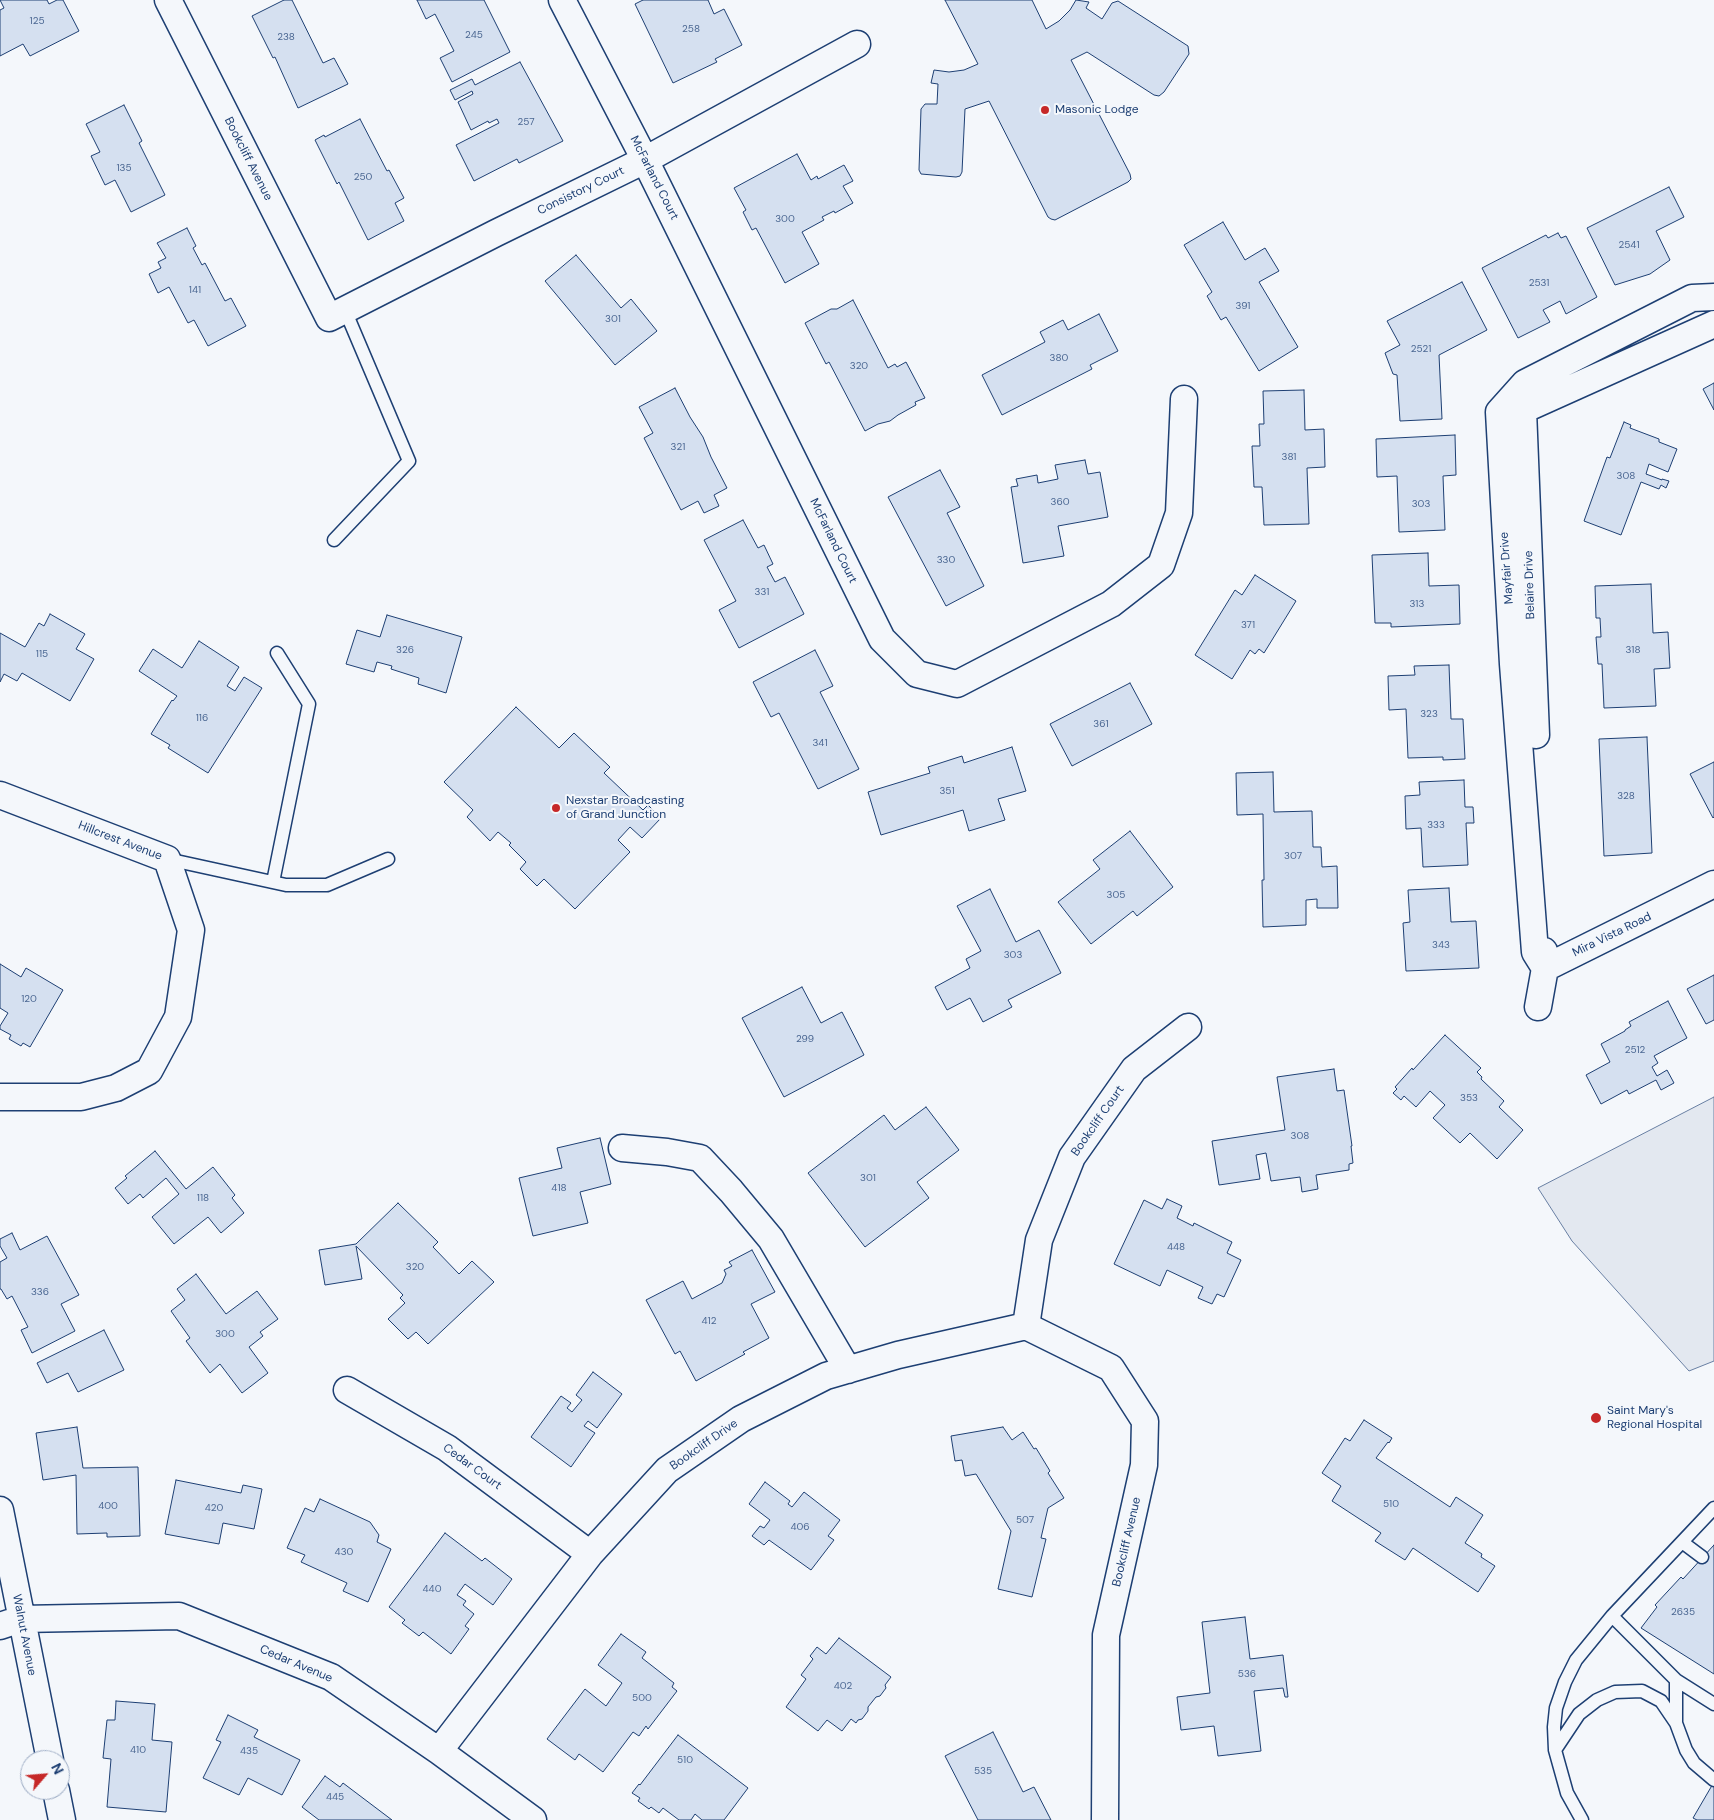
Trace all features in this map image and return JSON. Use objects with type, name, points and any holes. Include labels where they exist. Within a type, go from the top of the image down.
[{"type":"street","name":"Bookcliff Avenue","points":[[168,0],[337,314]]},
{"type":"street","name":"McFarland Court","points":[[562,0],[645,160],[882,639],[917,674],[957,684],[1112,604],[1161,565],[1178,513],[1184,399]]},
{"type":"street","name":"Consistory Court","points":[[337,314],[645,160],[857,44]]},
{"type":"street","name":"Mayfair Drive","points":[[1545,968],[1535,952],[1514,664],[1499,412],[1525,383],[1692,298],[1714,296]]},
{"type":"street","name":"Belaire Drive","points":[[1545,968],[1523,410],[1714,324]]},
{"type":"street","name":"Hillcrest Avenue","points":[[0,795],[167,859],[192,930],[178,1017],[149,1071],[116,1088],[81,1097],[0,1098]]},
{"type":"street","name":"Mira Vista Road","points":[[1545,968],[1714,884]]},
{"type":"street","points":[[1538,1007],[1545,968]]},
{"type":"street","name":"Bookcliff Court","points":[[1026,1326],[1038,1240],[1072,1157],[1134,1069],[1188,1027]]},
{"type":"street","points":[[622,1148],[667,1152],[700,1158],[731,1191],[771,1239],[848,1370]]},
{"type":"street","name":"Bookcliff Avenue","points":[[1026,1326],[1110,1368],[1145,1420],[1144,1464],[1106,1635],[1104,1820]]},
{"type":"street","name":"Bookcliff Drive","points":[[439,1751],[590,1554],[667,1470],[741,1419],[826,1376],[898,1355],[1026,1326]]},
{"type":"street","name":"Cedar Court","points":[[347,1390],[447,1448],[590,1554]]},
{"type":"street","name":"Walnut Avenue","points":[[0,1510],[10,1622],[47,1750]]},
{"type":"street","name":"Cedar Avenue","points":[[10,1622],[179,1616],[331,1677],[439,1751],[534,1820]]},
{"type":"street","points":[[58,1800],[62,1820]]},
{"type":"lane","points":[[334,540],[409,461],[337,314]]},
{"type":"lane","points":[[273,882],[309,704],[277,654]]},
{"type":"lane","points":[[167,859],[286,885],[327,885],[388,859]]},
{"type":"lane","points":[[1582,1820],[1567,1793],[1555,1750],[1554,1727],[1556,1708],[1564,1682],[1576,1660],[1612,1616],[1714,1508]]},
{"type":"lane","points":[[1682,1542],[1702,1557]]},
{"type":"lane","points":[[1612,1616],[1676,1680],[1714,1704]]},
{"type":"lane","points":[[1676,1680],[1676,1723]]},
{"type":"lane","points":[[1555,1750],[1579,1714],[1597,1700],[1615,1692],[1642,1691],[1661,1701],[1676,1723],[1686,1750],[1694,1763],[1714,1780]]},
{"type":"shaded area","points":[[1714,1097],[1714,1361],[1689,1371],[1572,1241],[1538,1188]]},
{"type":"building","points":[[0,0],[47,0],[49,4],[57,0],[63,0],[79,31],[30,56],[23,44],[0,56],[0,10],[4,8]]},
{"type":"building","points":[[284,0],[292,0],[323,63],[334,58],[348,84],[298,108],[275,57],[273,58],[252,16]]},
{"type":"building","points":[[417,0],[484,0],[510,52],[452,82],[440,58],[454,51],[435,14],[426,19]]},
{"type":"building","points":[[643,0],[708,0],[714,14],[724,9],[742,45],[715,59],[717,62],[673,83],[635,4]]},
{"type":"building","name":"Masonic Lodge","points":[[945,0],[1032,0],[1046,29],[1059,21],[1070,10],[1076,0],[1089,2],[1086,8],[1102,19],[1112,3],[1118,1],[1188,46],[1189,54],[1164,92],[1159,96],[1154,95],[1087,52],[1071,60],[1131,179],[1055,220],[1051,219],[1048,217],[989,101],[965,109],[962,172],[960,176],[921,174],[919,170],[921,109],[925,104],[937,104],[938,84],[931,83],[934,70],[949,72],[964,70],[978,64]]},
{"type":"building","points":[[520,62],[563,141],[519,163],[517,159],[474,181],[456,145],[499,123],[497,119],[489,123],[488,121],[471,130],[458,102],[473,94],[472,91],[455,100],[450,90],[472,79],[475,85]]},
{"type":"building","points":[[124,105],[142,141],[139,143],[165,195],[131,212],[115,180],[105,185],[91,156],[100,152],[86,124]]},
{"type":"building","points":[[360,119],[387,171],[389,170],[404,198],[395,203],[404,221],[368,240],[339,182],[337,184],[315,140],[324,135],[325,137]]},
{"type":"building","points":[[797,154],[811,180],[817,176],[818,179],[844,165],[853,181],[843,186],[853,203],[835,213],[834,211],[822,217],[824,220],[802,232],[819,264],[785,283],[756,228],[752,230],[743,212],[746,210],[734,188]]},
{"type":"building","points":[[1669,187],[1684,217],[1656,231],[1670,260],[1650,274],[1615,285],[1587,228]]},
{"type":"building","points":[[1223,222],[1245,260],[1265,248],[1279,271],[1259,282],[1298,347],[1259,371],[1226,317],[1221,320],[1207,296],[1212,292],[1184,245]]},
{"type":"building","points":[[187,228],[196,246],[193,248],[202,265],[205,263],[225,301],[231,298],[246,326],[208,346],[194,320],[188,323],[169,287],[158,293],[149,274],[161,268],[158,262],[166,258],[157,243]]},
{"type":"building","points":[[1558,233],[1561,238],[1566,236],[1597,297],[1566,314],[1560,301],[1543,310],[1550,322],[1518,338],[1482,268],[1546,235],[1548,238]]},
{"type":"building","points":[[576,255],[621,308],[631,299],[657,331],[615,365],[545,281]]},
{"type":"building","points":[[1462,282],[1487,330],[1439,355],[1442,419],[1400,421],[1397,375],[1393,374],[1385,353],[1400,345],[1387,321]]},
{"type":"building","points":[[853,300],[888,368],[895,364],[897,367],[906,362],[925,398],[915,402],[916,405],[890,421],[878,424],[865,431],[829,362],[826,364],[805,323]]},
{"type":"building","points":[[1099,314],[1118,351],[1090,365],[1092,369],[1002,415],[982,375],[1045,342],[1040,332],[1063,320],[1068,330]]},
{"type":"building","points":[[1714,383],[1714,410],[1703,389]]},
{"type":"building","points":[[675,388],[703,437],[727,488],[714,495],[719,506],[704,513],[698,501],[681,510],[644,438],[653,433],[639,407]]},
{"type":"building","points":[[1304,390],[1305,430],[1324,429],[1325,467],[1307,468],[1309,524],[1264,525],[1262,487],[1254,487],[1252,446],[1260,446],[1259,424],[1264,424],[1263,391]]},
{"type":"building","points":[[1624,422],[1631,425],[1630,428],[1659,439],[1659,442],[1677,449],[1668,472],[1649,464],[1646,474],[1669,481],[1666,488],[1661,485],[1659,489],[1641,482],[1621,535],[1584,521],[1607,457],[1610,458]]},
{"type":"building","points":[[1455,435],[1456,475],[1443,476],[1445,530],[1399,532],[1397,476],[1377,477],[1376,439]]},
{"type":"building","points":[[1085,460],[1088,474],[1100,472],[1108,517],[1058,526],[1064,556],[1023,563],[1011,487],[1018,486],[1016,479],[1037,475],[1038,483],[1058,479],[1055,465]]},
{"type":"building","points":[[940,470],[960,507],[947,513],[984,586],[946,606],[888,497]]},
{"type":"building","points":[[743,520],[758,548],[764,545],[773,564],[767,567],[775,582],[785,577],[804,614],[739,648],[719,610],[736,601],[704,540]]},
{"type":"building","points":[[1428,553],[1429,586],[1459,585],[1460,624],[1391,627],[1391,623],[1375,623],[1372,555]]},
{"type":"building","points":[[1255,575],[1296,601],[1264,653],[1259,649],[1255,654],[1250,650],[1232,679],[1195,655],[1235,590],[1242,595]]},
{"type":"building","points":[[1651,584],[1653,633],[1668,632],[1670,668],[1654,669],[1656,706],[1604,708],[1602,664],[1598,664],[1596,637],[1601,637],[1600,618],[1596,618],[1595,586]]},
{"type":"building","points":[[50,614],[85,634],[76,649],[94,659],[70,701],[22,673],[17,681],[4,674],[0,682],[0,633],[25,647],[39,623],[44,626]]},
{"type":"building","points":[[387,615],[462,637],[446,693],[418,684],[419,678],[391,669],[392,666],[377,662],[374,672],[346,664],[357,630],[380,637]]},
{"type":"building","points":[[199,641],[239,667],[227,686],[235,691],[244,677],[262,688],[208,773],[168,748],[170,745],[151,734],[172,700],[177,696],[139,671],[153,649],[182,668]]},
{"type":"building","points":[[815,650],[833,686],[820,692],[859,769],[818,789],[779,713],[771,717],[753,682]]},
{"type":"building","points":[[1449,665],[1451,719],[1463,719],[1465,759],[1443,760],[1443,757],[1408,758],[1406,709],[1389,710],[1388,676],[1415,675],[1414,666]]},
{"type":"building","points":[[1130,683],[1152,724],[1072,766],[1050,724]]},
{"type":"building","name":"Nexstar Broadcasting of Grand Junction","points":[[516,707],[559,748],[574,733],[610,767],[604,773],[643,810],[648,805],[661,818],[642,838],[630,827],[618,840],[630,852],[575,909],[544,879],[537,886],[520,869],[526,862],[509,845],[511,843],[498,832],[490,841],[467,817],[473,810],[444,782]]},
{"type":"building","points":[[1647,737],[1652,853],[1604,856],[1599,739]]},
{"type":"building","points":[[1012,747],[1026,791],[998,799],[1005,820],[969,831],[963,810],[881,835],[868,792],[930,773],[928,767],[962,756],[964,763]]},
{"type":"building","points":[[1714,762],[1714,817],[1713,818],[1690,774]]},
{"type":"building","points":[[1273,772],[1274,812],[1312,811],[1313,847],[1321,847],[1322,867],[1337,866],[1338,908],[1317,908],[1317,899],[1306,900],[1306,925],[1263,927],[1263,814],[1237,815],[1236,773]]},
{"type":"building","points":[[1464,780],[1465,807],[1473,807],[1474,823],[1466,823],[1468,865],[1423,867],[1421,828],[1406,829],[1405,796],[1420,795],[1419,782]]},
{"type":"building","points":[[1130,831],[1173,887],[1137,916],[1133,911],[1091,944],[1058,902],[1100,869],[1093,860]]},
{"type":"building","points":[[1449,888],[1451,922],[1476,921],[1479,968],[1406,971],[1403,923],[1410,922],[1408,890]]},
{"type":"building","points":[[990,889],[1016,942],[1039,930],[1061,973],[1008,1000],[1012,1007],[983,1022],[970,998],[947,1010],[935,987],[970,968],[966,959],[981,951],[957,906]]},
{"type":"building","points":[[0,964],[21,977],[26,968],[63,990],[30,1047],[23,1043],[21,1046],[9,1039],[11,1035],[0,1029],[8,1013],[0,1008]]},
{"type":"building","points":[[1714,975],[1714,1020],[1706,1024],[1687,989]]},
{"type":"building","points":[[802,987],[821,1023],[842,1012],[864,1055],[784,1097],[742,1018]]},
{"type":"building","points":[[1668,1001],[1687,1038],[1654,1056],[1658,1063],[1652,1067],[1657,1076],[1667,1070],[1674,1083],[1661,1090],[1656,1080],[1629,1094],[1627,1090],[1601,1104],[1586,1075],[1610,1062],[1601,1044],[1625,1031],[1631,1026],[1629,1022]]},
{"type":"building","points":[[1445,1035],[1481,1068],[1477,1072],[1482,1077],[1481,1079],[1504,1101],[1499,1107],[1523,1130],[1497,1159],[1470,1133],[1460,1143],[1433,1118],[1445,1105],[1430,1091],[1416,1107],[1404,1096],[1401,1100],[1393,1093],[1397,1089],[1395,1087],[1412,1068],[1413,1070]]},
{"type":"building","points":[[1334,1069],[1337,1091],[1344,1090],[1352,1146],[1353,1163],[1349,1164],[1349,1170],[1316,1175],[1318,1189],[1302,1192],[1300,1177],[1271,1181],[1266,1153],[1256,1155],[1260,1179],[1219,1185],[1212,1141],[1285,1130],[1277,1077]]},
{"type":"building","points":[[926,1107],[959,1150],[917,1182],[929,1198],[865,1247],[808,1173],[884,1115],[895,1130]]},
{"type":"building","points":[[600,1138],[611,1184],[580,1192],[588,1223],[533,1236],[519,1178],[562,1168],[557,1148]]},
{"type":"building","points":[[155,1151],[186,1189],[213,1167],[235,1195],[232,1198],[244,1213],[221,1233],[208,1217],[174,1244],[152,1217],[179,1194],[166,1178],[143,1198],[140,1194],[128,1204],[115,1188],[127,1178],[125,1176]]},
{"type":"building","points":[[1167,1199],[1182,1206],[1177,1218],[1193,1226],[1194,1223],[1232,1242],[1227,1253],[1241,1260],[1224,1297],[1217,1294],[1212,1304],[1198,1298],[1203,1287],[1167,1270],[1160,1286],[1114,1264],[1144,1200],[1162,1209]]},
{"type":"building","points":[[398,1203],[438,1242],[433,1247],[459,1274],[472,1261],[494,1282],[428,1344],[416,1332],[408,1339],[388,1319],[405,1303],[400,1298],[403,1295],[356,1246],[362,1279],[325,1285],[319,1250],[356,1244]]},
{"type":"building","points":[[12,1233],[20,1250],[47,1236],[79,1295],[61,1304],[75,1331],[32,1353],[21,1330],[28,1327],[12,1296],[7,1299],[0,1289],[0,1262],[7,1258],[0,1246],[0,1239]]},
{"type":"building","points":[[752,1250],[775,1292],[751,1304],[769,1338],[743,1352],[745,1354],[696,1381],[680,1351],[675,1354],[646,1300],[683,1281],[692,1299],[722,1283],[726,1274],[724,1270],[732,1266],[729,1262]]},
{"type":"building","points":[[196,1274],[226,1314],[257,1291],[278,1319],[260,1332],[263,1336],[249,1347],[268,1373],[242,1393],[220,1364],[210,1373],[186,1341],[190,1338],[171,1311],[185,1300],[177,1289]]},
{"type":"building","points":[[104,1330],[124,1370],[78,1392],[68,1373],[47,1383],[37,1363]]},
{"type":"building","points":[[593,1372],[622,1394],[597,1428],[588,1421],[584,1426],[595,1433],[571,1467],[531,1437],[561,1396],[571,1403],[567,1408],[572,1412],[582,1400],[576,1395]]},
{"type":"building","points":[[1364,1420],[1392,1438],[1376,1458],[1450,1507],[1456,1497],[1483,1515],[1465,1543],[1482,1554],[1481,1557],[1495,1566],[1478,1592],[1413,1548],[1405,1560],[1375,1541],[1381,1533],[1332,1501],[1341,1486],[1322,1473],[1345,1438],[1350,1441]]},
{"type":"building","points":[[77,1427],[83,1468],[138,1467],[140,1536],[107,1537],[107,1533],[77,1534],[76,1475],[43,1480],[36,1433]]},
{"type":"building","points":[[1003,1427],[1012,1440],[1023,1432],[1034,1449],[1036,1448],[1050,1471],[1048,1473],[1064,1498],[1048,1508],[1041,1538],[1046,1539],[1032,1597],[998,1589],[1011,1531],[976,1474],[965,1476],[962,1460],[955,1461],[951,1436]]},
{"type":"building","points":[[176,1480],[241,1493],[243,1485],[262,1489],[254,1529],[223,1523],[219,1544],[165,1534]]},
{"type":"building","points":[[765,1482],[790,1501],[788,1504],[792,1507],[804,1492],[840,1520],[828,1536],[834,1540],[811,1570],[769,1540],[764,1545],[752,1536],[760,1526],[764,1528],[770,1520],[749,1504]]},
{"type":"building","points":[[320,1499],[370,1522],[379,1535],[377,1542],[391,1549],[368,1602],[343,1591],[347,1583],[301,1562],[305,1555],[287,1548],[305,1508],[314,1512]]},
{"type":"building","points":[[445,1533],[482,1561],[485,1558],[512,1579],[493,1605],[465,1584],[457,1595],[466,1601],[463,1605],[474,1614],[465,1626],[469,1629],[451,1654],[423,1632],[419,1636],[402,1623],[405,1620],[389,1607]]},
{"type":"building","points":[[1714,1545],[1714,1674],[1641,1628],[1657,1607],[1655,1605],[1681,1577],[1683,1579]]},
{"type":"building","points":[[1245,1617],[1250,1659],[1283,1655],[1288,1697],[1285,1697],[1283,1688],[1254,1691],[1261,1751],[1218,1756],[1214,1726],[1181,1730],[1177,1697],[1210,1693],[1202,1622]]},
{"type":"building","points":[[621,1634],[646,1652],[642,1658],[674,1683],[672,1687],[677,1691],[648,1729],[646,1726],[639,1736],[633,1732],[603,1772],[579,1754],[575,1760],[547,1739],[585,1689],[606,1706],[622,1683],[598,1665]]},
{"type":"building","points":[[839,1638],[891,1677],[885,1685],[886,1688],[868,1707],[868,1711],[862,1719],[856,1723],[851,1719],[842,1731],[827,1720],[818,1731],[786,1707],[806,1679],[801,1675],[813,1659],[810,1656],[817,1647],[826,1654]]},
{"type":"building","points":[[116,1701],[155,1704],[152,1740],[172,1742],[166,1812],[107,1807],[111,1759],[103,1758],[107,1720],[115,1720]]},
{"type":"building","points":[[228,1715],[258,1730],[254,1737],[300,1760],[282,1795],[248,1778],[239,1795],[203,1778],[221,1742],[216,1740]]},
{"type":"building","points":[[993,1732],[1023,1792],[1034,1787],[1051,1820],[978,1820],[945,1756]]},
{"type":"building","points":[[678,1735],[748,1788],[724,1820],[702,1820],[695,1814],[691,1820],[679,1820],[663,1808],[659,1813],[651,1807],[649,1809],[638,1801],[640,1798],[632,1793]]},
{"type":"building","points":[[325,1776],[340,1787],[343,1783],[392,1820],[319,1820],[302,1807]]},
{"type":"building","points":[[1714,1782],[1714,1820],[1697,1820],[1693,1818]]},
{"type":"place","name":"Masonic Lodge","points":[[1045,110]]},
{"type":"place","name":"Nexstar Broadcasting of Grand Junction","points":[[556,808]]},
{"type":"place","name":"Saint Mary's Regional Hospital","points":[[1596,1418]]}]
